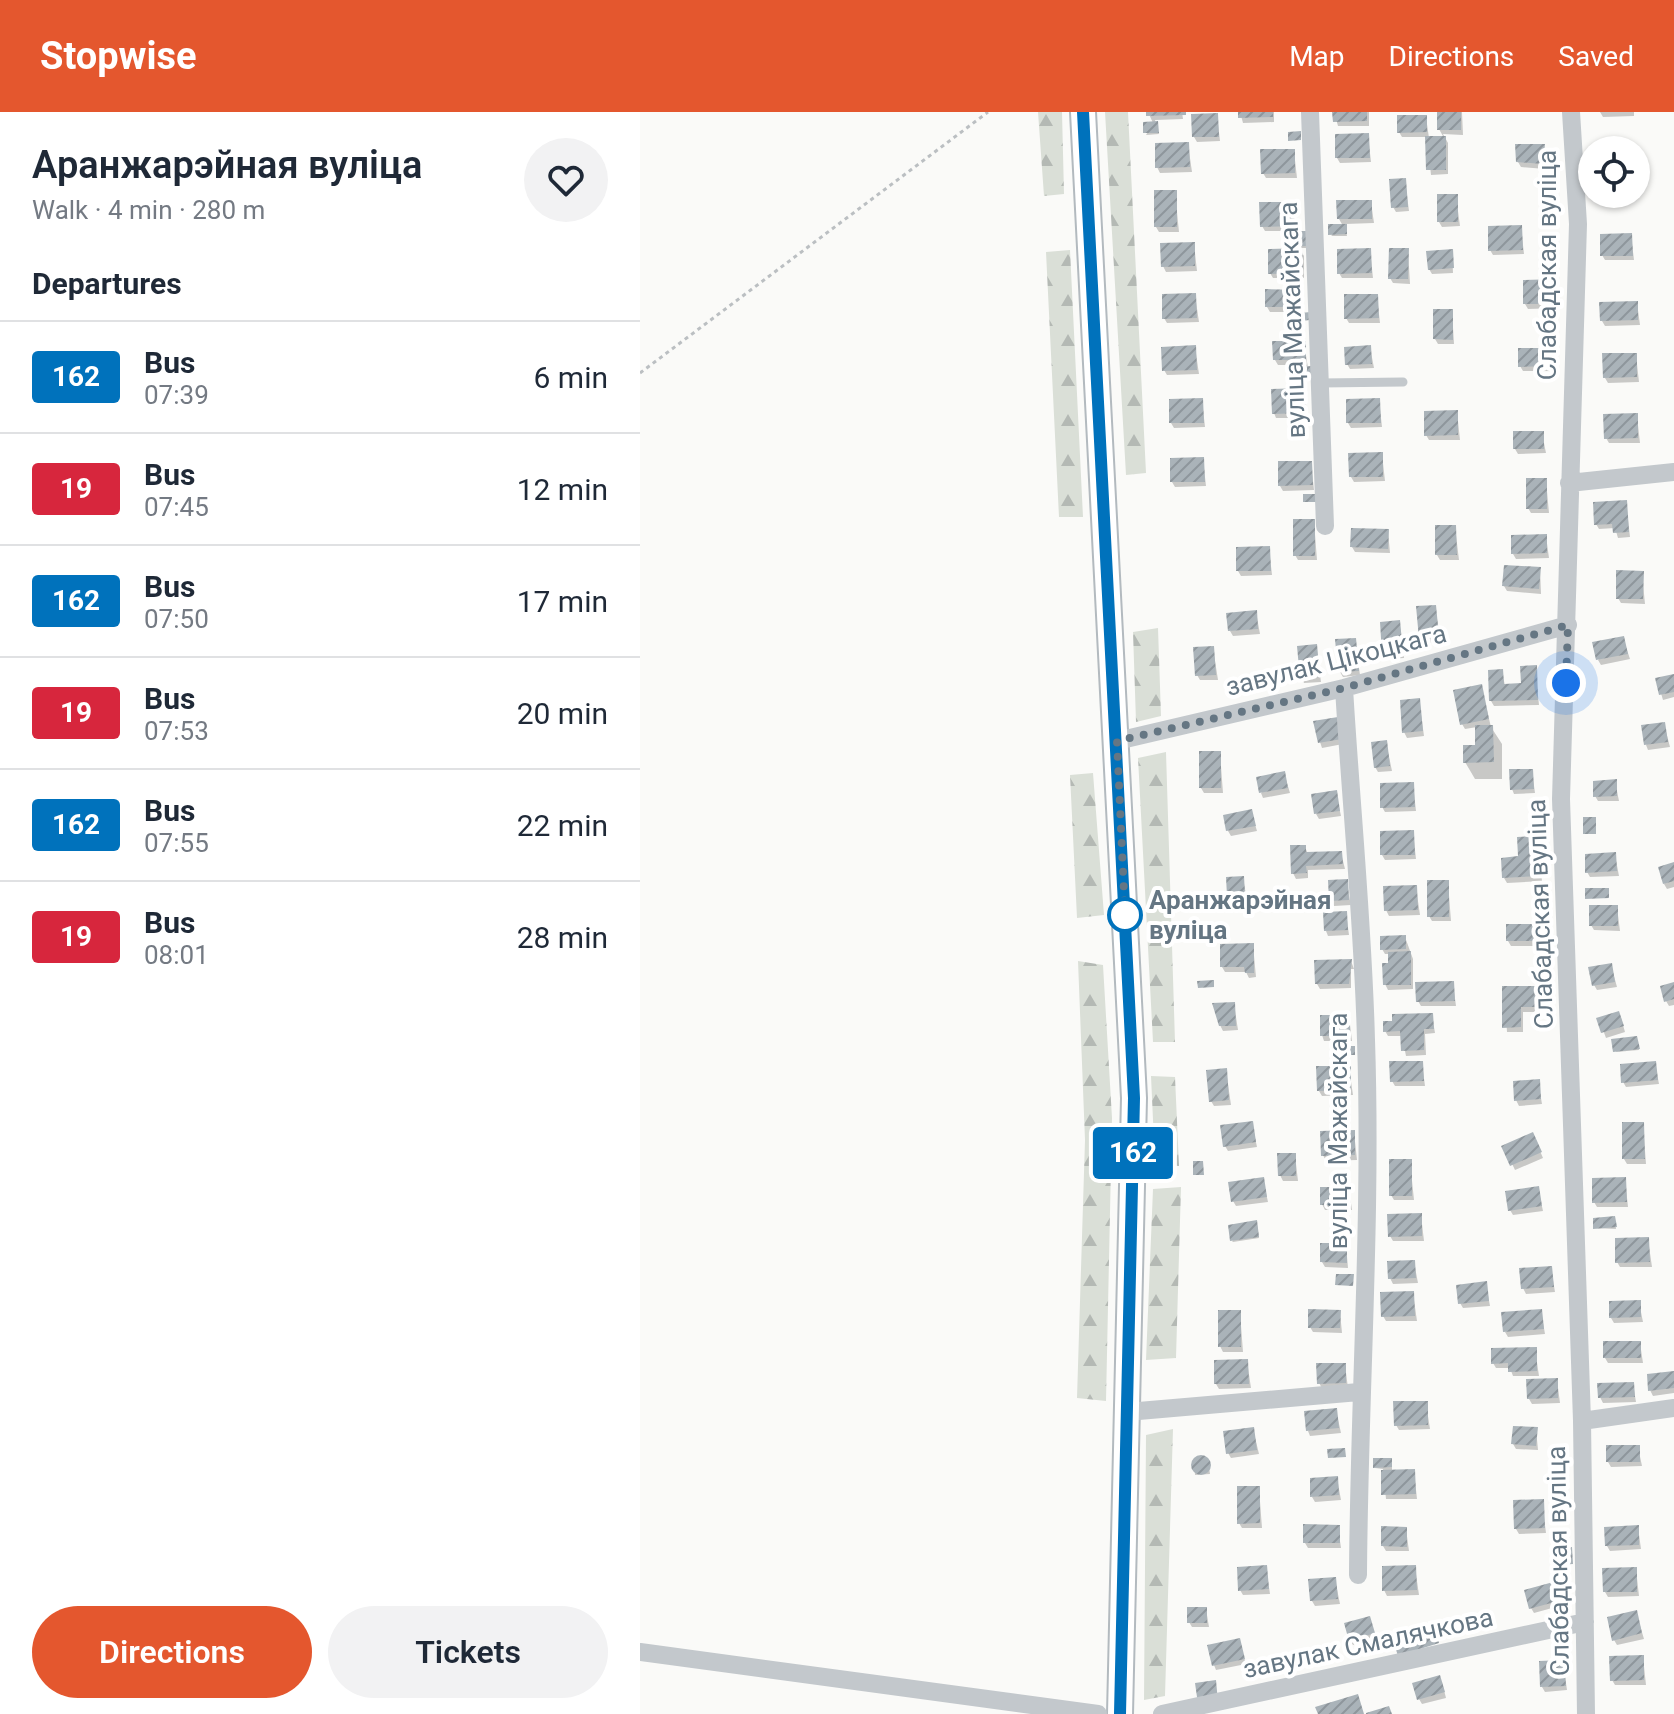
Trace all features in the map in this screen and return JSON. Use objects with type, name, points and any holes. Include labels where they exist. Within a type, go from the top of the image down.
[{"type":"main road","points":[[1083,112],[1134,1098],[1120,1714]]},
{"type":"street","name":"вуліца Мажайскага","points":[[1310,112],[1325,526]]},
{"type":"street","name":"Слабадская вуліца","points":[[1571,112],[1578,224],[1561,799],[1582,1421],[1586,1714]]},
{"type":"street","points":[[1569,483],[1674,472]]},
{"type":"street","name":"завулак Цікоцкага","points":[[1117,741],[1344,688],[1568,625]]},
{"type":"street","name":"вуліца Мажайскага","points":[[1344,688],[1366,1039],[1367,1219],[1359,1392],[1358,1575]]},
{"type":"street","points":[[1127,1412],[1359,1392]]},
{"type":"street","points":[[1582,1421],[1674,1408]]},
{"type":"street","name":"завулак Смалячкова","points":[[1162,1714],[1585,1622]]},
{"type":"street","points":[[640,1652],[1098,1714]]},
{"type":"lane","points":[[1321,383],[1403,382]]},
{"type":"path","points":[[640,373],[988,112]]},
{"type":"green space","points":[[1038,112],[1062,112],[1064,194],[1044,196]]},
{"type":"green space","points":[[1105,112],[1128,112],[1146,473],[1126,475]]},
{"type":"green space","points":[[1070,250],[1083,517],[1059,517],[1046,252]]},
{"type":"green space","points":[[1158,628],[1161,716],[1136,722],[1133,632]]},
{"type":"green space","points":[[1166,752],[1175,1042],[1153,1042],[1138,758]]},
{"type":"green space","points":[[1093,773],[1104,915],[1077,918],[1070,775]]},
{"type":"green space","points":[[1078,961],[1103,965],[1112,1118],[1106,1401],[1077,1398],[1085,1140]]},
{"type":"green space","points":[[1151,1076],[1175,1077],[1179,1166],[1155,1164]]},
{"type":"green space","points":[[1181,1187],[1176,1358],[1146,1360],[1153,1189]]},
{"type":"green space","points":[[1173,1429],[1165,1696],[1144,1700],[1146,1435]]},
{"type":"building","points":[[1146,112],[1186,112],[1186,115],[1146,116]]},
{"type":"building","points":[[1238,112],[1273,112],[1273,117],[1238,118]]},
{"type":"building","points":[[1332,112],[1367,112],[1367,121],[1333,122]]},
{"type":"building","points":[[1437,112],[1461,112],[1461,130],[1437,130]]},
{"type":"building","points":[[1218,113],[1219,137],[1192,137],[1191,114]]},
{"type":"building","points":[[1397,115],[1427,115],[1427,132],[1397,133]]},
{"type":"building","points":[[1158,121],[1159,133],[1143,133],[1143,122]]},
{"type":"building","points":[[1301,131],[1301,140],[1288,141],[1288,132]]},
{"type":"building","points":[[1369,133],[1370,158],[1335,158],[1335,134]]},
{"type":"building","points":[[1425,136],[1446,136],[1446,170],[1426,170]]},
{"type":"building","points":[[1189,142],[1190,167],[1155,168],[1155,143]]},
{"type":"building","points":[[1515,144],[1545,144],[1543,164],[1516,162]]},
{"type":"building","points":[[1260,149],[1295,149],[1295,173],[1261,174]]},
{"type":"building","points":[[1406,178],[1408,207],[1391,208],[1389,179]]},
{"type":"building","points":[[1154,190],[1177,190],[1177,227],[1154,227]]},
{"type":"building","points":[[1437,194],[1458,194],[1458,222],[1437,222]]},
{"type":"building","points":[[1336,200],[1372,200],[1372,219],[1337,219]]},
{"type":"building","points":[[1259,202],[1294,202],[1294,226],[1260,227]]},
{"type":"building","points":[[1328,224],[1347,224],[1347,234],[1328,235]]},
{"type":"building","points":[[1522,225],[1523,250],[1488,251],[1488,226]]},
{"type":"building","points":[[1288,231],[1306,231],[1307,246],[1287,247]]},
{"type":"building","points":[[1632,233],[1633,256],[1600,256],[1600,234]]},
{"type":"building","points":[[1195,242],[1195,266],[1161,267],[1160,243]]},
{"type":"building","points":[[1302,248],[1303,273],[1268,274],[1268,249]]},
{"type":"building","points":[[1371,248],[1372,273],[1337,274],[1337,249]]},
{"type":"building","points":[[1389,248],[1409,248],[1408,279],[1388,279]]},
{"type":"building","points":[[1453,249],[1454,268],[1428,270],[1426,251]]},
{"type":"building","points":[[1558,279],[1558,304],[1523,304],[1523,280]]},
{"type":"building","points":[[1265,289],[1301,290],[1300,307],[1265,307]]},
{"type":"building","points":[[1196,293],[1197,318],[1162,319],[1162,294]]},
{"type":"building","points":[[1344,294],[1378,294],[1379,318],[1344,319]]},
{"type":"building","points":[[1638,301],[1638,320],[1600,321],[1599,302]]},
{"type":"building","points":[[1433,309],[1453,309],[1453,340],[1433,339]]},
{"type":"building","points":[[1310,312],[1310,320],[1300,321],[1301,313]]},
{"type":"building","points":[[1272,341],[1306,341],[1306,360],[1273,360]]},
{"type":"building","points":[[1196,345],[1197,370],[1162,371],[1161,347]]},
{"type":"building","points":[[1371,345],[1372,364],[1345,365],[1344,347]]},
{"type":"building","points":[[1518,348],[1550,348],[1550,366],[1518,367]]},
{"type":"building","points":[[1602,353],[1637,353],[1637,377],[1603,378]]},
{"type":"building","points":[[1312,366],[1312,376],[1295,375],[1295,367]]},
{"type":"building","points":[[1305,388],[1306,413],[1272,414],[1271,389]]},
{"type":"building","points":[[1203,398],[1204,423],[1169,423],[1169,399]]},
{"type":"building","points":[[1380,398],[1381,423],[1346,423],[1346,399]]},
{"type":"building","points":[[1458,410],[1458,435],[1424,436],[1424,411]]},
{"type":"building","points":[[1638,413],[1638,438],[1604,439],[1603,414]]},
{"type":"building","points":[[1513,431],[1544,431],[1544,449],[1513,449]]},
{"type":"building","points":[[1383,452],[1383,477],[1349,477],[1348,453]]},
{"type":"building","points":[[1204,457],[1205,482],[1170,482],[1170,458]]},
{"type":"building","points":[[1278,461],[1312,461],[1313,485],[1278,486]]},
{"type":"building","points":[[1526,478],[1547,478],[1547,509],[1526,509]]},
{"type":"building","points":[[1303,494],[1317,494],[1316,502],[1303,502]]},
{"type":"building","points":[[1627,500],[1629,532],[1613,533],[1612,524],[1594,525],[1593,502]]},
{"type":"building","points":[[1293,519],[1315,519],[1315,556],[1293,556]]},
{"type":"building","points":[[1435,525],[1456,525],[1457,555],[1435,555]]},
{"type":"building","points":[[1351,528],[1389,529],[1388,549],[1350,547]]},
{"type":"building","points":[[1547,534],[1547,553],[1511,554],[1511,535]]},
{"type":"building","points":[[1270,546],[1271,571],[1236,571],[1236,547]]},
{"type":"building","points":[[1504,565],[1541,567],[1539,589],[1502,586]]},
{"type":"building","points":[[1616,570],[1644,571],[1643,599],[1616,599]]},
{"type":"building","points":[[1436,605],[1439,637],[1419,639],[1416,606]]},
{"type":"building","points":[[1257,610],[1258,629],[1228,631],[1226,613]]},
{"type":"building","points":[[1400,620],[1403,653],[1382,655],[1380,622]]},
{"type":"building","points":[[1624,636],[1628,654],[1596,660],[1592,642]]},
{"type":"building","points":[[1356,638],[1359,671],[1338,672],[1335,639]]},
{"type":"building","points":[[1317,644],[1320,677],[1300,679],[1297,646]]},
{"type":"building","points":[[1214,646],[1216,675],[1195,676],[1193,647]]},
{"type":"building","points":[[1537,665],[1538,700],[1489,701],[1488,670],[1503,669],[1504,684],[1521,683],[1520,666]]},
{"type":"building","points":[[1674,674],[1674,692],[1659,695],[1655,678]]},
{"type":"building","points":[[1482,684],[1489,719],[1460,725],[1453,690]]},
{"type":"building","points":[[1420,698],[1423,731],[1402,733],[1400,700]]},
{"type":"building","points":[[1338,717],[1342,739],[1318,743],[1313,721]]},
{"type":"building","points":[[1665,722],[1668,742],[1644,745],[1641,725]]},
{"type":"building","points":[[1475,725],[1493,725],[1494,762],[1463,763],[1463,745],[1475,745]]},
{"type":"building","points":[[1387,740],[1390,766],[1374,768],[1371,742]]},
{"type":"building","points":[[1199,751],[1221,751],[1221,788],[1199,788]]},
{"type":"building","points":[[1509,769],[1533,769],[1534,789],[1510,790]]},
{"type":"building","points":[[1285,771],[1288,788],[1259,793],[1256,777]]},
{"type":"building","points":[[1617,779],[1617,796],[1593,797],[1593,781]]},
{"type":"building","points":[[1414,782],[1415,807],[1380,808],[1380,783]]},
{"type":"building","points":[[1337,790],[1340,811],[1314,814],[1311,794]]},
{"type":"building","points":[[1252,809],[1256,826],[1226,831],[1223,815]]},
{"type":"building","points":[[1583,817],[1596,817],[1596,834],[1583,834]]},
{"type":"building","points":[[1414,830],[1415,855],[1380,855],[1380,831]]},
{"type":"building","points":[[1538,836],[1540,876],[1502,878],[1501,858],[1518,856],[1517,837]]},
{"type":"building","points":[[1290,845],[1306,845],[1306,852],[1342,851],[1343,864],[1306,866],[1307,873],[1291,874]]},
{"type":"building","points":[[1616,852],[1617,871],[1585,873],[1585,854]]},
{"type":"building","points":[[1674,862],[1674,881],[1663,884],[1658,867]]},
{"type":"building","points":[[1244,876],[1245,895],[1227,896],[1226,877]]},
{"type":"building","points":[[1348,879],[1349,900],[1329,901],[1328,880]]},
{"type":"building","points":[[1427,880],[1449,880],[1449,917],[1427,917]]},
{"type":"building","points":[[1417,885],[1418,910],[1384,911],[1383,886]]},
{"type":"building","points":[[1585,888],[1609,888],[1609,898],[1585,899]]},
{"type":"building","points":[[1589,905],[1618,905],[1618,926],[1589,926]]},
{"type":"building","points":[[1347,911],[1348,930],[1324,931],[1323,912]]},
{"type":"building","points":[[1506,924],[1537,924],[1537,941],[1506,941]]},
{"type":"building","points":[[1406,935],[1406,949],[1380,950],[1380,936]]},
{"type":"building","points":[[1254,943],[1254,973],[1245,973],[1244,967],[1220,967],[1220,944]]},
{"type":"building","points":[[1411,951],[1411,985],[1383,985],[1382,963],[1388,963],[1388,952]]},
{"type":"building","points":[[1352,959],[1349,984],[1315,984],[1314,960]]},
{"type":"building","points":[[1612,963],[1615,982],[1592,986],[1588,967]]},
{"type":"building","points":[[1214,980],[1214,987],[1198,988],[1197,981]]},
{"type":"building","points":[[1454,981],[1455,1001],[1416,1002],[1415,982]]},
{"type":"building","points":[[1674,982],[1674,999],[1664,1002],[1660,986]]},
{"type":"building","points":[[1502,986],[1545,986],[1545,1007],[1521,1007],[1521,1027],[1502,1028]]},
{"type":"building","points":[[1235,1002],[1236,1026],[1219,1026],[1212,1003]]},
{"type":"building","points":[[1619,1011],[1624,1026],[1601,1033],[1596,1018]]},
{"type":"building","points":[[1433,1013],[1434,1029],[1424,1029],[1424,1050],[1401,1051],[1400,1031],[1383,1032],[1383,1021],[1392,1021],[1392,1014]]},
{"type":"building","points":[[1320,1015],[1350,1015],[1350,1036],[1320,1036]]},
{"type":"building","points":[[1637,1036],[1640,1049],[1613,1052],[1611,1039]]},
{"type":"building","points":[[1344,1046],[1355,1046],[1355,1055],[1344,1055]]},
{"type":"building","points":[[1389,1061],[1423,1061],[1424,1081],[1390,1082]]},
{"type":"building","points":[[1656,1061],[1658,1080],[1621,1083],[1620,1064]]},
{"type":"building","points":[[1316,1066],[1351,1066],[1351,1090],[1317,1091]]},
{"type":"building","points":[[1227,1068],[1229,1100],[1209,1102],[1206,1070]]},
{"type":"building","points":[[1540,1079],[1541,1099],[1514,1101],[1513,1081]]},
{"type":"building","points":[[1253,1121],[1256,1142],[1223,1147],[1220,1125]]},
{"type":"building","points":[[1622,1122],[1644,1122],[1645,1159],[1622,1159]]},
{"type":"building","points":[[1355,1130],[1355,1155],[1321,1156],[1320,1131]]},
{"type":"building","points":[[1533,1132],[1542,1152],[1510,1166],[1501,1146]]},
{"type":"building","points":[[1277,1153],[1296,1153],[1296,1176],[1278,1176]]},
{"type":"building","points":[[1389,1159],[1412,1159],[1412,1196],[1389,1196]]},
{"type":"building","points":[[1193,1161],[1203,1161],[1204,1175],[1193,1175]]},
{"type":"building","points":[[1264,1177],[1267,1197],[1231,1202],[1228,1182]]},
{"type":"building","points":[[1626,1177],[1627,1202],[1592,1203],[1592,1178]]},
{"type":"building","points":[[1539,1186],[1542,1206],[1508,1211],[1505,1191]]},
{"type":"building","points":[[1320,1187],[1350,1187],[1350,1205],[1320,1205]]},
{"type":"building","points":[[1422,1213],[1422,1236],[1388,1237],[1387,1214]]},
{"type":"building","points":[[1615,1216],[1617,1227],[1593,1229],[1593,1218]]},
{"type":"building","points":[[1257,1220],[1259,1237],[1230,1241],[1228,1225]]},
{"type":"building","points":[[1649,1237],[1650,1262],[1615,1263],[1615,1238]]},
{"type":"building","points":[[1320,1243],[1347,1243],[1347,1263],[1320,1262]]},
{"type":"building","points":[[1415,1260],[1416,1278],[1388,1279],[1387,1261]]},
{"type":"building","points":[[1552,1266],[1554,1287],[1521,1289],[1519,1268]]},
{"type":"building","points":[[1336,1274],[1354,1274],[1353,1286],[1335,1285]]},
{"type":"building","points":[[1487,1281],[1489,1301],[1458,1304],[1456,1285]]},
{"type":"building","points":[[1414,1291],[1415,1316],[1381,1317],[1380,1292]]},
{"type":"building","points":[[1641,1300],[1641,1317],[1609,1318],[1609,1301]]},
{"type":"building","points":[[1308,1309],[1341,1310],[1340,1328],[1308,1328]]},
{"type":"building","points":[[1542,1309],[1544,1329],[1503,1332],[1501,1312]]},
{"type":"building","points":[[1218,1310],[1241,1310],[1241,1347],[1218,1347]]},
{"type":"building","points":[[1603,1341],[1641,1341],[1641,1358],[1603,1358]]},
{"type":"building","points":[[1537,1347],[1537,1371],[1508,1372],[1508,1363],[1491,1364],[1491,1348]]},
{"type":"building","points":[[1248,1359],[1249,1384],[1214,1384],[1214,1360]]},
{"type":"building","points":[[1316,1363],[1346,1363],[1346,1383],[1317,1384]]},
{"type":"building","points":[[1674,1371],[1674,1388],[1648,1391],[1647,1374]]},
{"type":"building","points":[[1558,1378],[1558,1398],[1527,1399],[1526,1379]]},
{"type":"building","points":[[1634,1382],[1635,1397],[1598,1398],[1597,1383]]},
{"type":"building","points":[[1393,1401],[1428,1401],[1428,1425],[1394,1426]]},
{"type":"building","points":[[1337,1408],[1339,1428],[1306,1431],[1304,1411]]},
{"type":"building","points":[[1513,1426],[1538,1427],[1536,1446],[1511,1444]]},
{"type":"building","points":[[1254,1427],[1257,1450],[1226,1454],[1223,1431]]},
{"type":"building","points":[[1606,1445],[1640,1445],[1640,1462],[1606,1462]]},
{"type":"building","points":[[1345,1448],[1346,1457],[1328,1458],[1327,1449]]},
{"type":"building","points":[[1201,1455],[1208,1458],[1211,1465],[1208,1472],[1201,1475],[1194,1472],[1191,1465],[1194,1458]]},
{"type":"building","points":[[1373,1458],[1392,1458],[1392,1467],[1373,1468]]},
{"type":"building","points":[[1415,1469],[1416,1494],[1381,1495],[1381,1470]]},
{"type":"building","points":[[1338,1476],[1339,1495],[1310,1497],[1310,1478]]},
{"type":"building","points":[[1237,1486],[1260,1486],[1260,1523],[1237,1524]]},
{"type":"building","points":[[1544,1499],[1545,1528],[1514,1529],[1513,1500]]},
{"type":"building","points":[[1303,1524],[1340,1525],[1340,1543],[1303,1543]]},
{"type":"building","points":[[1639,1525],[1639,1545],[1605,1546],[1604,1527]]},
{"type":"building","points":[[1381,1526],[1407,1527],[1407,1547],[1381,1546]]},
{"type":"building","points":[[1572,1547],[1573,1564],[1556,1565],[1555,1548]]},
{"type":"building","points":[[1267,1565],[1269,1589],[1238,1591],[1237,1567]]},
{"type":"building","points":[[1416,1565],[1417,1590],[1382,1591],[1382,1566]]},
{"type":"building","points":[[1637,1567],[1637,1592],[1603,1592],[1602,1568]]},
{"type":"building","points":[[1336,1577],[1338,1599],[1310,1601],[1308,1579]]},
{"type":"building","points":[[1557,1581],[1562,1600],[1529,1609],[1524,1590]]},
{"type":"building","points":[[1187,1607],[1207,1607],[1207,1623],[1187,1623]]},
{"type":"building","points":[[1637,1610],[1642,1633],[1612,1641],[1607,1617]]},
{"type":"building","points":[[1370,1616],[1375,1633],[1349,1641],[1344,1623]]},
{"type":"building","points":[[1433,1621],[1439,1643],[1398,1656],[1391,1634]]},
{"type":"building","points":[[1240,1638],[1245,1659],[1212,1666],[1207,1645]]},
{"type":"building","points":[[1644,1655],[1644,1680],[1610,1681],[1609,1656]]},
{"type":"building","points":[[1564,1660],[1566,1686],[1540,1687],[1539,1661]]},
{"type":"building","points":[[1440,1675],[1445,1692],[1417,1700],[1412,1683]]},
{"type":"building","points":[[1216,1680],[1218,1702],[1198,1704],[1195,1683]]},
{"type":"building","points":[[1358,1694],[1364,1714],[1318,1714],[1315,1707]]},
{"type":"building","points":[[1389,1706],[1392,1714],[1366,1714],[1366,1713]]},
{"type":"bus line","name":"162","points":[[1083,112],[1134,1098],[1120,1714]]},
{"type":"place","name":"Аранжарэйная вуліца","points":[[1125,915]]},
{"type":"route","points":[[1125,915],[1117,741],[1344,688],[1568,625],[1566,683]]}]
